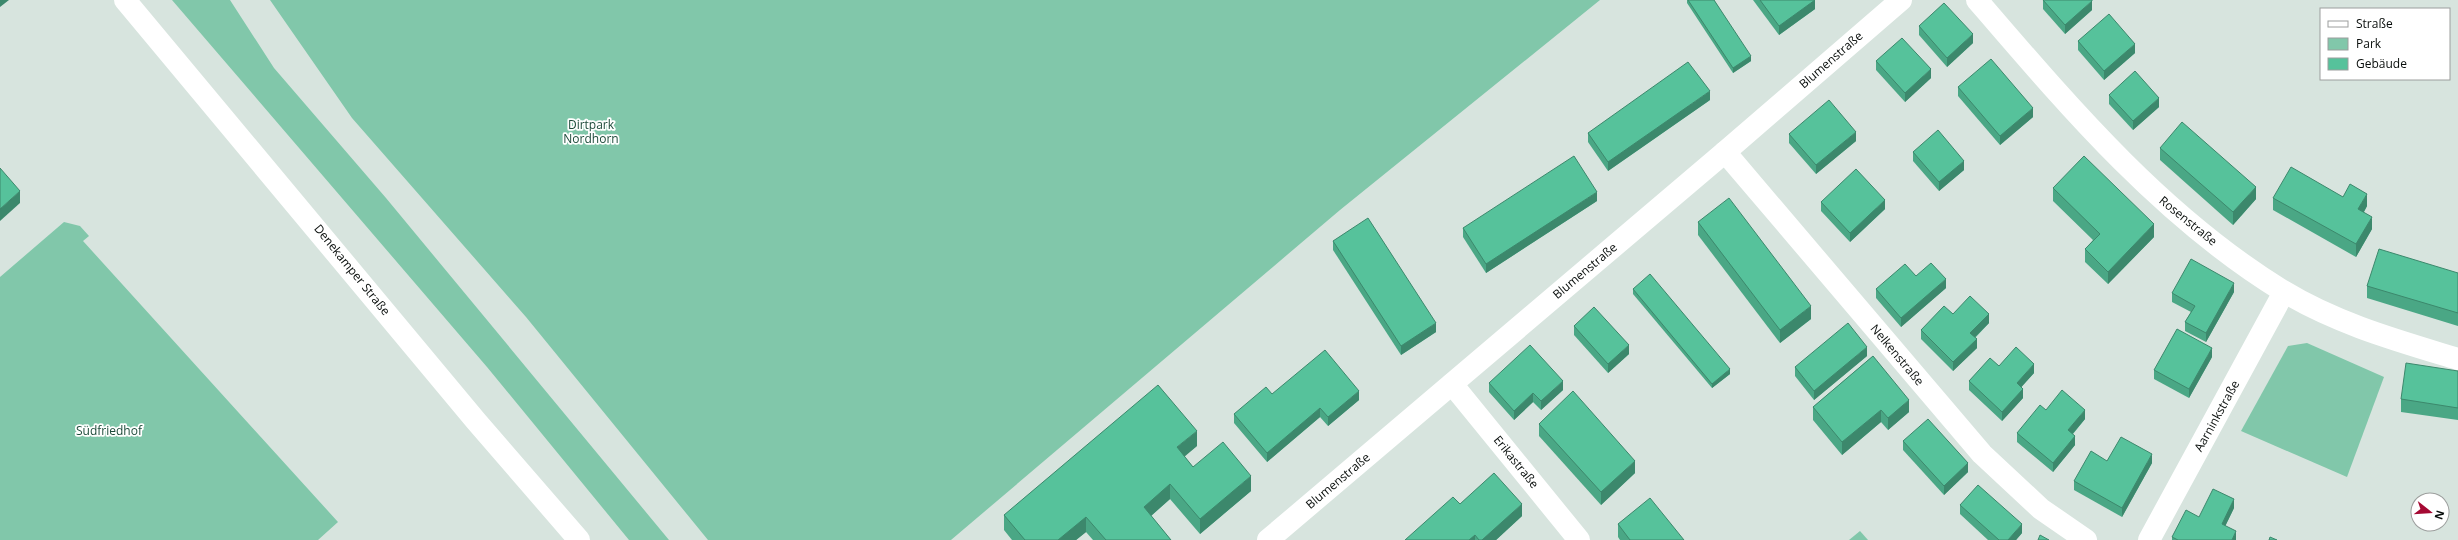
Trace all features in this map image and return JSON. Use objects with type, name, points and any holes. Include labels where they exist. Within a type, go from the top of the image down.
[{"type":"street","name":"Denekamper Straße","points":[[125,0],[476,421],[579,540]]},
{"type":"street","name":"Blumenstraße","points":[[1268,540],[1725,152],[1901,0]]},
{"type":"street","name":"Rosenstraße","points":[[1977,0],[2060,96],[2163,202],[2231,256],[2284,292],[2366,330],[2458,359]]},
{"type":"street","name":"Nelkenstraße","points":[[1725,152],[1982,454],[2041,509],[2086,540]]},
{"type":"street","name":"Aarninkstraße","points":[[2149,540],[2284,292]]},
{"type":"street","name":"Erikastraße","points":[[1452,384],[1579,540]]},
{"type":"green space","points":[[172,0],[230,0],[274,68],[386,198],[669,540],[629,540],[487,367]]},
{"type":"green space","name":"Dirtpark Nordhorn","points":[[270,0],[1600,0],[1340,210],[951,540],[708,540],[526,317],[352,118]]},
{"type":"green space","name":"Südfriedhof","points":[[64,222],[80,226],[89,236],[83,241],[338,522],[318,540],[0,540],[0,277]]},
{"type":"green space","points":[[2307,343],[2384,377],[2347,477],[2241,431],[2288,346]]},
{"type":"green space","points":[[1860,531],[1868,540],[1849,540]]},
{"type":"building","points":[[1688,0],[1714,0],[1751,56],[1733,68]]},
{"type":"building","points":[[1760,0],[1815,0],[1779,26]]},
{"type":"building","points":[[2043,0],[2092,0],[2092,1],[2065,25]]},
{"type":"building","points":[[1944,3],[1973,34],[1947,58],[1919,26]]},
{"type":"building","points":[[2109,14],[2135,44],[2104,71],[2078,41]]},
{"type":"building","points":[[1902,38],[1931,69],[1905,93],[1876,61]]},
{"type":"building","points":[[1991,59],[2033,108],[2000,136],[1958,87]]},
{"type":"building","points":[[1688,62],[1710,91],[1608,162],[1588,133]]},
{"type":"building","points":[[2135,71],[2159,98],[2133,121],[2109,95]]},
{"type":"building","points":[[1829,100],[1856,132],[1816,165],[1789,134]]},
{"type":"building","points":[[2182,122],[2256,187],[2233,212],[2160,148]]},
{"type":"building","points":[[1938,130],[1964,161],[1939,182],[1913,152]]},
{"type":"building","points":[[1574,156],[1597,192],[1486,264],[1463,228]]},
{"type":"building","points":[[2084,156],[2154,224],[2108,272],[2085,249],[2100,234],[2053,188]]},
{"type":"building","points":[[2291,167],[2343,197],[2350,184],[2367,194],[2358,209],[2372,217],[2356,244],[2273,198]]},
{"type":"building","points":[[0,168],[20,191],[0,209]]},
{"type":"building","points":[[1856,169],[1885,200],[1850,233],[1821,202]]},
{"type":"building","points":[[1729,198],[1811,306],[1780,330],[1698,222]]},
{"type":"building","points":[[1368,218],[1436,323],[1401,346],[1333,241]]},
{"type":"building","points":[[2379,249],[2458,273],[2458,313],[2367,286]]},
{"type":"building","points":[[2191,259],[2234,283],[2206,333],[2185,322],[2195,306],[2172,293]]},
{"type":"building","points":[[1931,263],[1946,279],[1901,318],[1876,289],[1905,264],[1916,276]]},
{"type":"building","points":[[1650,274],[1730,369],[1712,384],[1633,289]]},
{"type":"building","points":[[1970,296],[1989,314],[1970,333],[1977,339],[1953,362],[1921,330],[1944,306],[1953,314]]},
{"type":"building","points":[[1594,307],[1629,345],[1608,364],[1574,326]]},
{"type":"building","points":[[1848,323],[1867,347],[1814,391],[1795,367]]},
{"type":"building","points":[[2177,329],[2212,348],[2189,389],[2154,370]]},
{"type":"building","points":[[1530,345],[1563,381],[1541,401],[1533,393],[1514,411],[1489,383]]},
{"type":"building","points":[[2016,347],[2034,364],[2017,383],[2023,389],[2002,412],[1969,381],[1990,358],[1999,366]]},
{"type":"building","points":[[1325,350],[1359,391],[1328,417],[1320,408],[1267,453],[1234,414],[1266,387],[1272,394]]},
{"type":"building","points":[[1873,356],[1909,400],[1888,418],[1881,410],[1842,442],[1813,407]]},
{"type":"building","points":[[2406,363],[2458,371],[2458,408],[2401,399]]},
{"type":"building","points":[[1158,385],[1197,431],[1177,447],[1193,467],[1223,442],[1251,476],[1200,519],[1170,484],[1144,507],[1171,540],[1106,540],[1086,517],[1058,540],[1025,540],[1004,515]]},
{"type":"building","points":[[2062,390],[2085,410],[2068,430],[2075,436],[2053,463],[2017,433],[2040,405],[2046,410]]},
{"type":"building","points":[[1573,391],[1635,461],[1601,492],[1539,424]]},
{"type":"building","points":[[1928,419],[1968,463],[1944,486],[1903,441]]},
{"type":"building","points":[[2121,437],[2152,454],[2122,508],[2074,481],[2091,451],[2107,461]]},
{"type":"building","points":[[1494,473],[1522,504],[1482,540],[1479,540],[1475,535],[1469,540],[1405,540],[1453,497],[1460,504]]},
{"type":"building","points":[[1978,485],[2022,524],[2008,540],[1999,540],[1960,505]]},
{"type":"building","points":[[2213,489],[2234,499],[2222,524],[2236,531],[2232,540],[2178,540],[2172,537],[2186,510],[2199,517]]},
{"type":"building","points":[[1650,498],[1684,540],[1630,540],[1618,524]]},
{"type":"building","points":[[2040,535],[2049,540],[2038,540]]},
{"type":"building","points":[[2270,537],[2277,540],[2269,540]]}]
